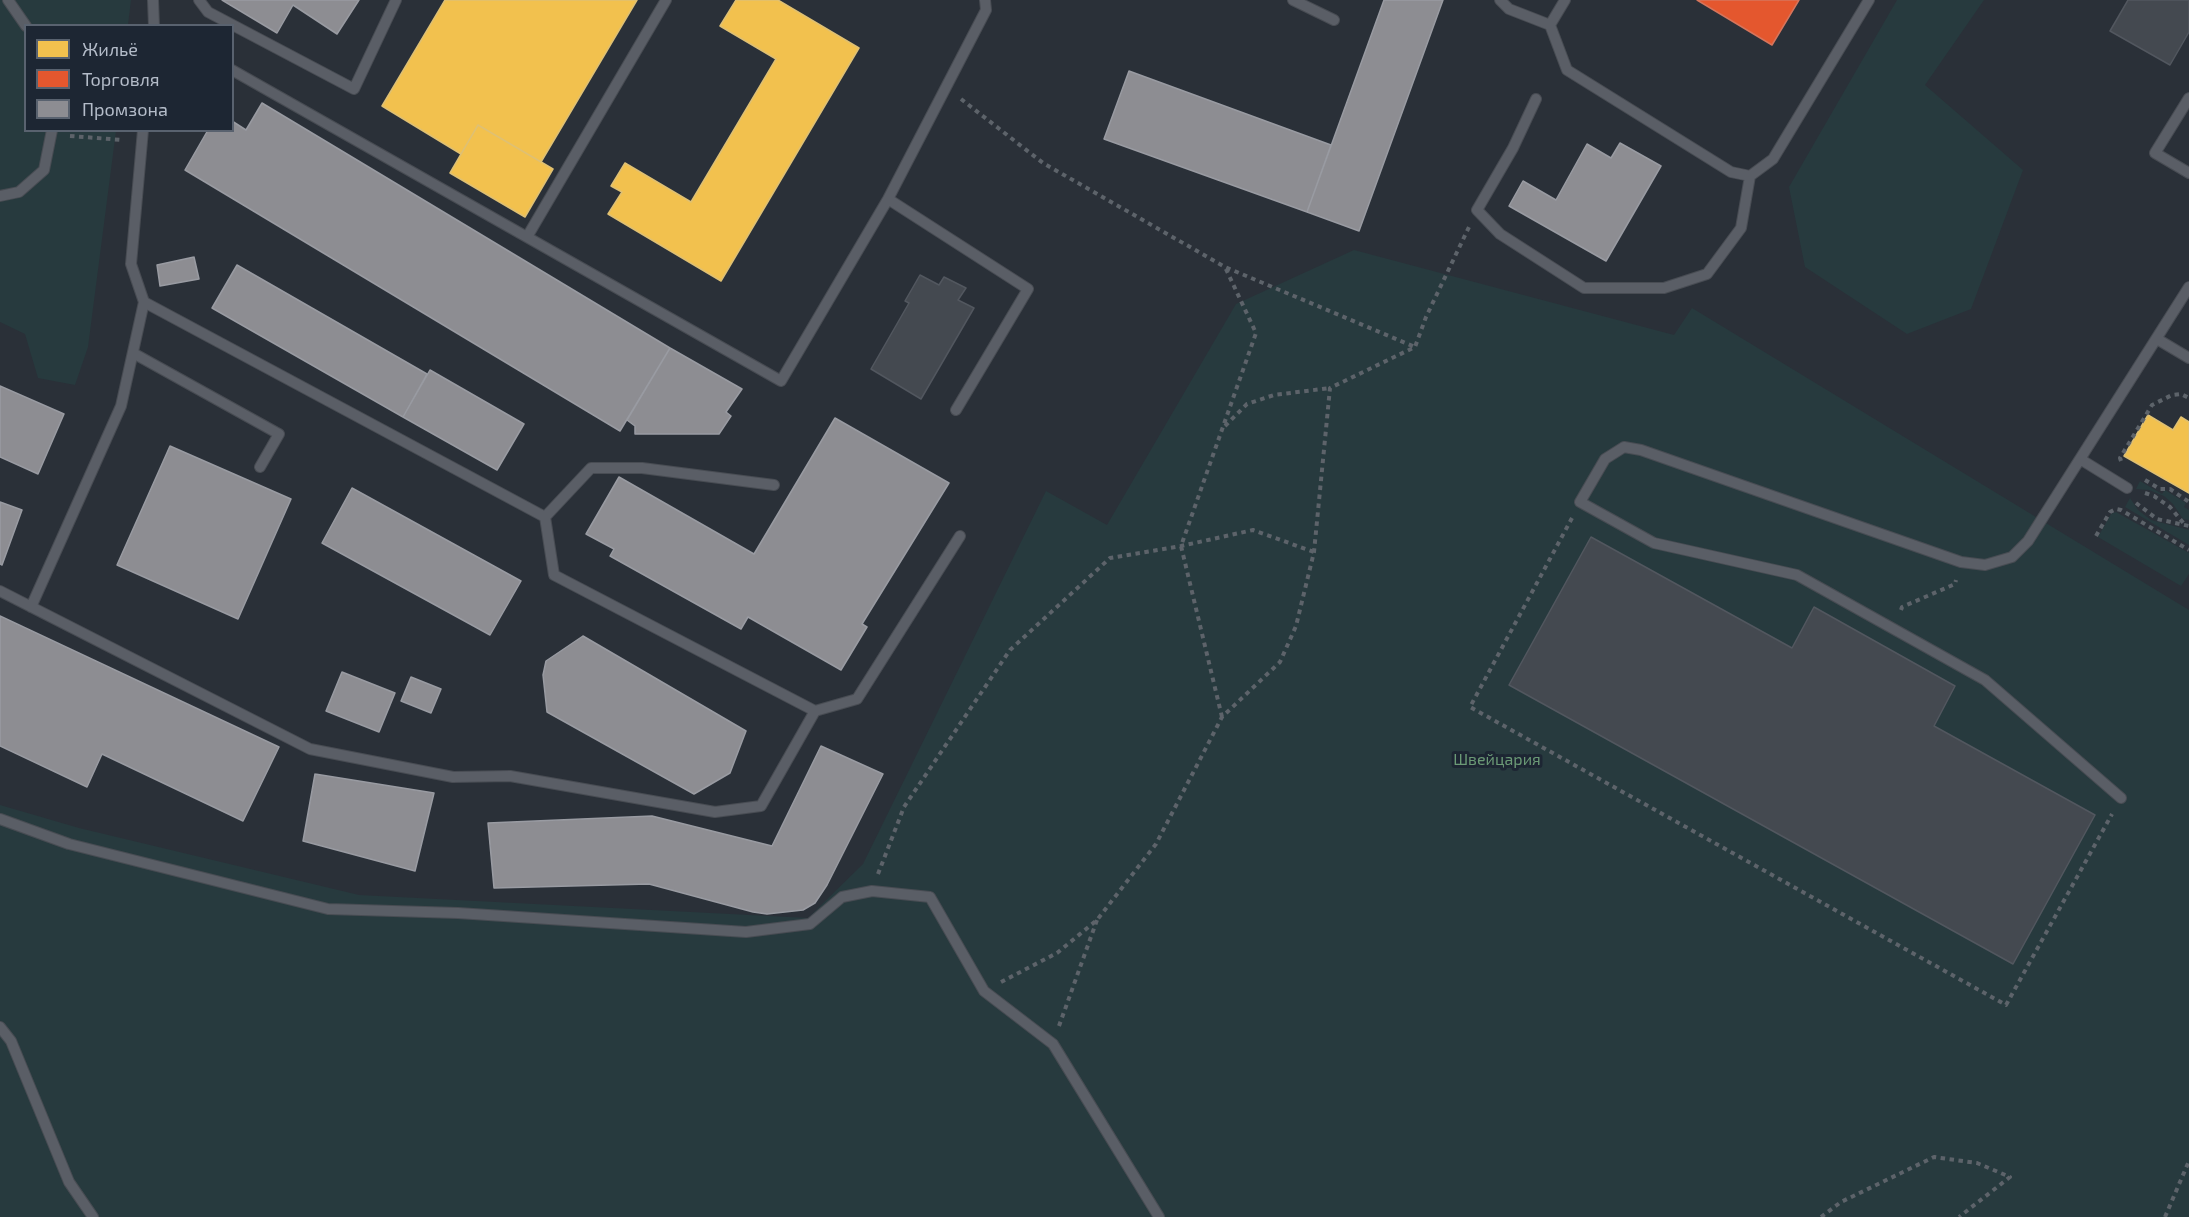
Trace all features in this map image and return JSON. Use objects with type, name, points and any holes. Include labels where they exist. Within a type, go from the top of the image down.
[{"type":"lane","points":[[8,0],[25,24]]},
{"type":"lane","points":[[153,0],[153,24]]},
{"type":"lane","points":[[199,0],[208,12],[231,24]]},
{"type":"lane","points":[[234,26],[354,89],[396,0]]},
{"type":"lane","points":[[527,237],[666,0]]},
{"type":"lane","points":[[234,71],[781,381],[888,199],[986,10],[985,0]]},
{"type":"lane","points":[[1293,0],[1334,20]]},
{"type":"lane","points":[[1500,0],[1509,9],[1550,25],[1567,70],[1731,172],[1750,176]]},
{"type":"lane","points":[[1550,25],[1565,0]]},
{"type":"lane","points":[[1536,99],[1513,148],[1477,210],[1500,234],[1584,288],[1664,288],[1707,274],[1741,228],[1750,176],[1773,159],[1869,0]]},
{"type":"lane","points":[[2189,98],[2155,153],[2189,173]]},
{"type":"lane","points":[[0,196],[19,192],[44,170],[52,133]]},
{"type":"lane","points":[[31,607],[121,406],[144,302],[131,264],[143,136]]},
{"type":"lane","points":[[888,199],[1028,289],[956,410]]},
{"type":"lane","points":[[2121,798],[1985,680],[1797,575],[1654,543],[1580,502],[1605,459],[1624,447],[1641,450],[1961,562],[1985,565],[2012,557],[2028,541],[2189,287]]},
{"type":"lane","points":[[144,302],[545,517]]},
{"type":"lane","points":[[2157,339],[2189,358]]},
{"type":"lane","points":[[133,353],[279,434],[260,467]]},
{"type":"lane","points":[[2080,459],[2131,491]]},
{"type":"lane","points":[[545,517],[591,468],[642,468],[774,485]]},
{"type":"lane","points":[[545,517],[554,575],[815,711],[857,699],[960,536]]},
{"type":"lane","points":[[0,591],[310,749],[453,777],[510,776],[715,812],[761,806],[815,711]]},
{"type":"lane","points":[[0,819],[69,844],[328,909],[458,913],[746,932],[810,924],[842,897],[872,891],[930,897],[984,991],[1053,1044],[1159,1217]]},
{"type":"lane","points":[[0,1027],[11,1041],[69,1182],[93,1217]]},
{"type":"path","points":[[946,88],[1043,164],[1225,267],[1415,347]]},
{"type":"path","points":[[52,133],[143,136]]},
{"type":"path","points":[[1222,429],[1247,404],[1274,395],[1330,388],[1415,347],[1426,317],[1477,210]]},
{"type":"path","points":[[1222,717],[1181,546],[1256,333],[1225,267]]},
{"type":"path","points":[[984,991],[1058,953],[1097,920],[1156,844],[1222,717],[1280,662],[1296,626],[1314,552],[1330,388]]},
{"type":"path","points":[[2123,467],[2120,458],[2152,405],[2172,395],[2181,394],[2189,398]]},
{"type":"path","points":[[2142,478],[2160,489],[2170,489],[2189,502]]},
{"type":"path","points":[[2131,491],[2135,501],[2157,519],[2187,526]]},
{"type":"path","points":[[2142,492],[2154,496],[2170,507],[2187,526]]},
{"type":"path","points":[[1580,502],[1470,708],[2006,1005],[2121,798]]},
{"type":"path","points":[[2096,536],[2110,512],[2116,509],[2189,550]]},
{"type":"path","points":[[872,891],[904,807],[1010,650],[1110,558],[1181,546],[1253,530],[1314,552]]},
{"type":"path","points":[[1902,607],[1955,584]]},
{"type":"path","points":[[1053,1044],[1097,920]]},
{"type":"path","points":[[1821,1217],[1841,1202],[1934,1157],[1977,1163],[2010,1177],[1959,1217]]},
{"type":"path","points":[[2164,1217],[2189,1161]]},
{"type":"green space","points":[[0,0],[131,0],[128,24],[24,24],[24,132],[116,132],[88,347],[75,385],[38,378],[25,334],[0,322]]},
{"type":"green space","points":[[1897,0],[1984,0],[1925,85],[2023,170],[1971,309],[1907,334],[1805,267],[1789,187]]},
{"type":"green space","name":"Швейцария","points":[[1354,250],[1674,335],[1692,308],[2189,610],[2189,1217],[0,1217],[0,805],[79,828],[359,895],[808,918],[863,864],[1046,491],[1107,525],[1236,304]]},
{"type":"green space","points":[[2140,481],[2162,494],[2165,490],[2186,503],[2184,507],[2189,510],[2189,520],[2183,519],[2173,504],[2164,496],[2149,490],[2136,489]]},
{"type":"green space","points":[[2130,498],[2138,510],[2151,520],[2189,530],[2189,545],[2125,507]]},
{"type":"green space","points":[[2116,512],[2189,553],[2189,574],[2181,586],[2098,537],[2111,514]]},
{"type":"building: Жильё","points":[[445,0],[637,0],[541,162],[478,125],[461,154],[382,106]]},
{"type":"building: Жильё","points":[[736,0],[778,0],[859,48],[721,281],[608,214],[622,192],[611,186],[625,163],[691,202],[776,59],[720,26]]},
{"type":"building: Жильё","points":[[478,125],[553,169],[525,217],[450,173]]},
{"type":"building: Жильё","points":[[2148,415],[2173,430],[2181,417],[2189,422],[2189,493],[2124,456]]},
{"type":"building: Торговля","points":[[1697,0],[1799,0],[1772,45]]},
{"type":"building: Промзона","points":[[222,0],[359,0],[337,34],[293,5],[277,33]]},
{"type":"building: Промзона","points":[[1384,0],[1443,0],[1359,231],[1307,212]]},
{"type":"building: Промзона","points":[[1129,71],[1331,145],[1307,212],[1104,139]]},
{"type":"building: Промзона","points":[[262,103],[670,348],[620,431],[185,170],[207,132],[234,132],[234,122],[246,130]]},
{"type":"building: Промзона","points":[[1620,143],[1661,166],[1606,261],[1509,206],[1523,181],[1556,200],[1587,144],[1611,158]]},
{"type":"building: Промзона","points":[[194,257],[199,279],[160,286],[157,265]]},
{"type":"building: Промзона","points":[[237,265],[427,374],[403,417],[212,308]]},
{"type":"building: Промзона","points":[[670,348],[742,389],[726,412],[731,416],[719,434],[635,434],[635,426],[627,420]]},
{"type":"building: Промзона","points":[[430,370],[524,424],[497,470],[403,417]]},
{"type":"building: Промзона","points":[[0,386],[64,414],[38,474],[0,457]]},
{"type":"building: Промзона","points":[[835,418],[949,483],[862,624],[867,627],[841,670],[748,617],[741,629],[610,556],[614,549],[586,534],[619,477],[754,554]]},
{"type":"building: Промзона","points":[[170,446],[291,499],[238,619],[117,565]]},
{"type":"building: Промзона","points":[[352,488],[521,581],[490,635],[322,543]]},
{"type":"building: Промзона","points":[[0,502],[22,510],[2,565],[0,564]]},
{"type":"building: Промзона","points":[[0,616],[279,747],[243,821],[102,754],[87,787],[0,746]]},
{"type":"building: Промзона","points":[[583,636],[746,731],[730,773],[694,794],[547,712],[543,675],[546,661]]},
{"type":"building: Промзона","points":[[342,672],[395,693],[379,732],[326,711]]},
{"type":"building: Промзона","points":[[411,677],[441,689],[431,713],[401,701]]},
{"type":"building: Промзона","points":[[821,746],[883,774],[827,885],[815,903],[803,910],[767,914],[753,912],[649,884],[494,888],[488,823],[652,816],[772,846]]},
{"type":"building: Промзона","points":[[315,774],[434,793],[415,871],[303,841]]},
{"type":"building: Прочее","points":[[2128,0],[2189,0],[2189,32],[2170,65],[2110,31]]},
{"type":"building: Прочее","points":[[920,275],[939,285],[944,277],[966,288],[958,300],[974,308],[921,399],[871,369],[909,303],[905,301]]},
{"type":"building: Прочее","points":[[1591,537],[1792,648],[1814,607],[1955,686],[1934,726],[2095,815],[2013,964],[1509,685]]}]
